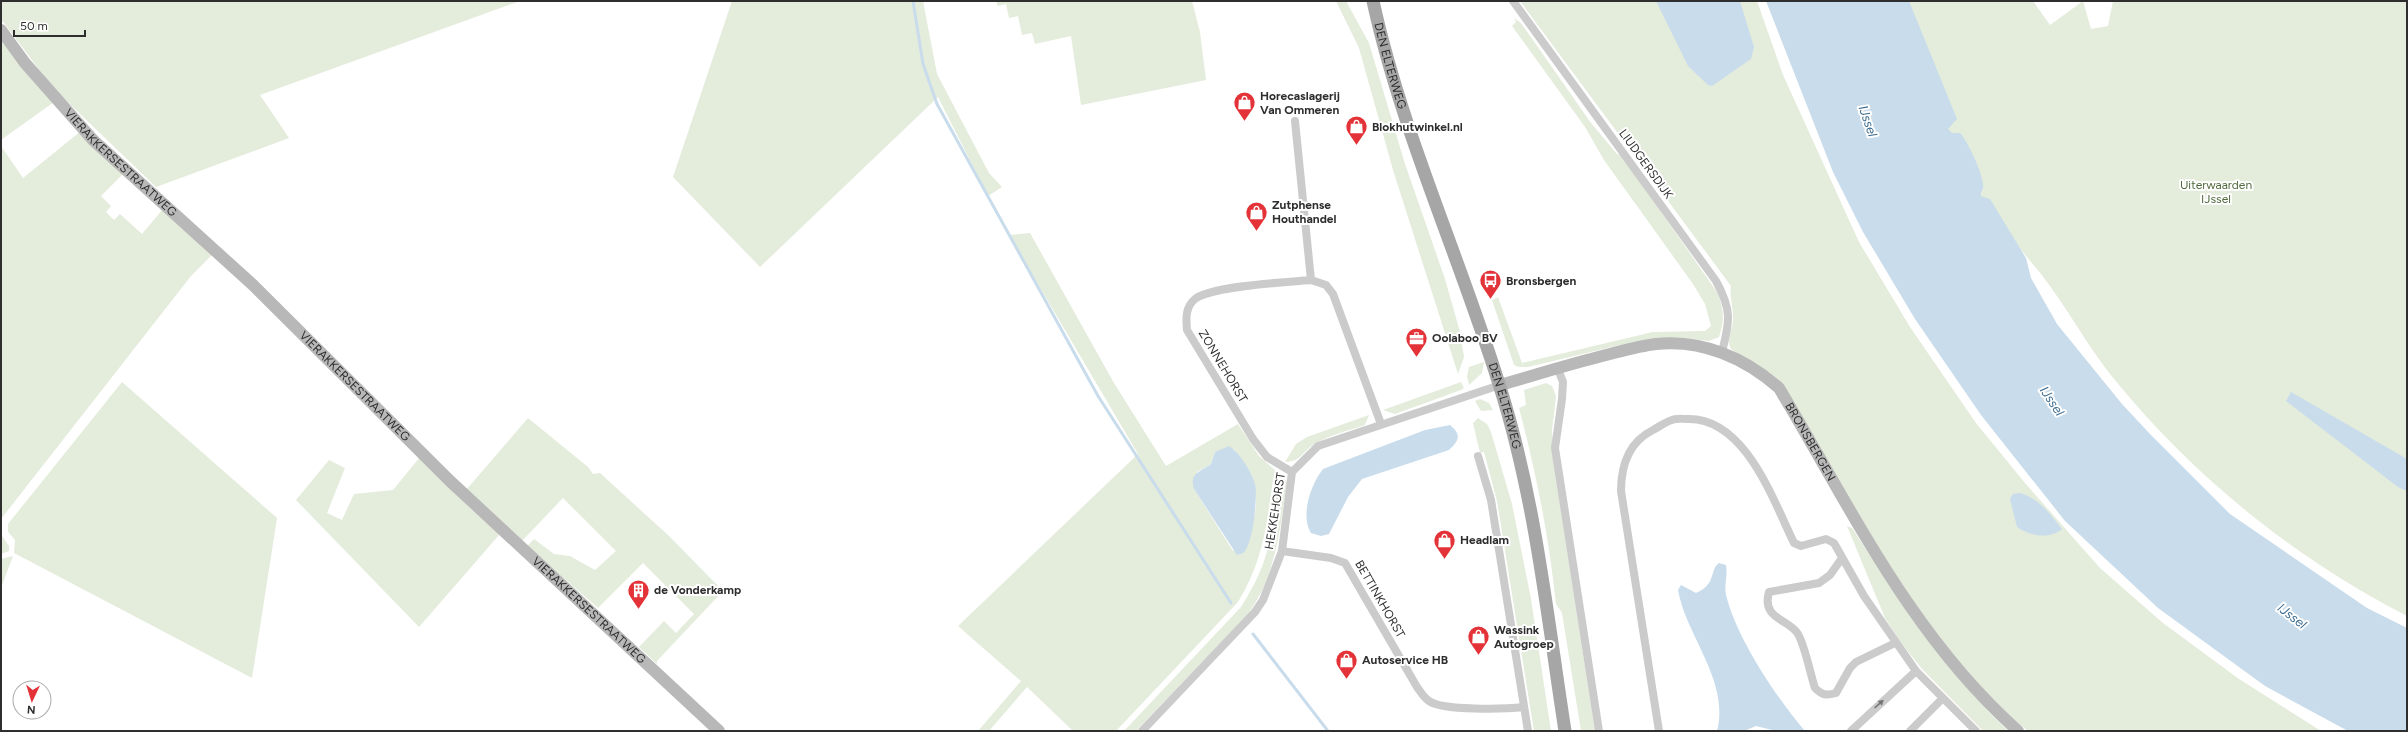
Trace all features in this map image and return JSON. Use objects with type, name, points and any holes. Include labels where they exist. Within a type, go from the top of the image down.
[{"type":"main road","name":"DEN ELTERWEG","points":[[1373,1],[1419,161],[1469,293],[1500,385],[1517,449],[1534,528],[1565,731]]},
{"type":"street","name":"LIUDGERSDIJK","points":[[1513,1],[1716,281],[1725,298],[1730,316],[1722,352]]},
{"type":"street","name":"VIERAKKERSESTRAATWEG","points":[[1,30],[24,63],[93,140],[253,285],[450,481],[719,731]]},
{"type":"street","points":[[1295,121],[1311,280],[1326,285],[1333,294],[1381,424]]},
{"type":"street","name":"ZONNEHORST","points":[[1292,472],[1267,457],[1253,439],[1188,330],[1186,313],[1195,299],[1215,291],[1311,280]]},
{"type":"street","name":"BRONSBERGEN","points":[[1500,385],[1557,367],[1657,344],[1694,345],[1722,352],[1750,366],[1779,388],[1875,552],[1923,628],[1948,659],[1996,712],[2018,731]]},
{"type":"street","points":[[1557,367],[1562,382],[1562,400],[1555,448],[1599,731]]},
{"type":"street","name":"HEKKEHORST","points":[[1142,731],[1255,612],[1263,600],[1282,552],[1292,472],[1318,446],[1500,385]]},
{"type":"street","points":[[1659,731],[1621,490],[1624,460],[1644,434],[1673,419],[1697,419],[1722,428],[1741,446],[1772,494],[1794,543],[1801,546],[1826,539],[1830,540],[1895,643],[1916,671],[1976,731]]},
{"type":"street","points":[[1478,456],[1491,500],[1528,731]]},
{"type":"street","name":"BETTINKHORST","points":[[1282,552],[1331,558],[1345,563],[1417,687],[1429,702],[1447,706],[1507,709],[1524,707]]},
{"type":"street","points":[[1842,558],[1830,575],[1819,583],[1769,592],[1767,599],[1770,609],[1774,614],[1798,633],[1815,688],[1821,694],[1828,695],[1836,693],[1850,668],[1856,662],[1895,643]]},
{"type":"street","points":[[1851,731],[1916,671]]},
{"type":"street","points":[[1910,731],[1943,698]]},
{"type":"green space","points":[[1,1],[520,1],[260,95],[289,138],[156,187],[53,88],[1,19]]},
{"type":"green space","points":[[732,1],[923,1],[937,74],[989,173],[1002,187],[988,196],[938,97],[760,267],[673,177]]},
{"type":"green space","points":[[996,1],[1192,1],[1200,32],[1206,80],[1081,105],[1071,36],[1035,44],[1032,33],[1022,35],[1018,16],[1009,18],[1006,4],[998,6]]},
{"type":"green space","points":[[1336,1],[1346,1],[1369,43],[1405,164],[1445,279],[1460,332],[1464,357],[1458,374],[1393,170],[1359,48]]},
{"type":"green space","points":[[1520,1],[1757,1],[1783,75],[1859,242],[1910,327],[1976,423],[2025,483],[2100,568],[2163,623],[2239,679],[2321,731],[2028,731],[1997,705],[1927,625],[1878,550],[1786,390],[1731,349],[1729,338],[1733,317],[1731,286]]},
{"type":"green space","name":"Uiterwaarden IJssel","points":[[1888,1],[2033,1],[2050,25],[2083,1],[2091,29],[2108,26],[2113,1],[2407,1],[2407,616],[2365,593],[2325,568],[2248,512],[2212,482],[2178,449],[2145,415],[2114,379],[2060,300],[2001,225],[1980,195],[1954,149],[1942,124]]},
{"type":"green space","points":[[1514,18],[1521,23],[1591,123],[1617,154],[1621,155],[1717,292],[1723,314],[1719,337],[1709,341],[1693,339],[1620,345],[1528,367],[1519,367],[1514,365],[1492,300],[1498,297],[1522,363],[1653,332],[1705,331],[1711,326],[1705,304],[1693,284],[1604,160],[1585,127],[1512,26],[1516,22]]},
{"type":"green space","points":[[1,37],[54,102],[1,140]]},
{"type":"green space","points":[[81,131],[124,173],[101,196],[111,206],[106,212],[114,220],[120,214],[142,234],[163,209],[213,254],[191,276],[1,519],[1,146],[23,178]]},
{"type":"green space","points":[[1030,233],[1114,383],[1166,466],[1238,424],[1259,456],[1275,470],[1262,546],[1250,580],[1238,602],[1116,731],[1073,731],[1027,687],[989,731],[978,731],[1021,681],[958,626],[1138,454],[1009,235]],"holes":[[[1234,449],[1249,473],[1255,490],[1256,507],[1251,526],[1233,551],[1194,489],[1197,472],[1211,464],[1215,452]]]},
{"type":"green space","points":[[1484,362],[1482,373],[1469,385],[1467,376],[1469,367]]},
{"type":"green space","points":[[122,382],[277,518],[252,678],[14,553],[15,540],[8,532],[8,524]]},
{"type":"green space","points":[[1461,382],[1464,388],[1461,390],[1395,414],[1383,410]]},
{"type":"green space","points":[[1546,383],[1552,386],[1556,396],[1552,431],[1555,473],[1595,731],[1581,731],[1562,613],[1556,604],[1550,554],[1541,505],[1519,408],[1526,405],[1524,390]]},
{"type":"green space","points":[[1480,399],[1489,403],[1493,410],[1481,411],[1475,401]]},
{"type":"green space","points":[[1369,415],[1365,425],[1325,438],[1313,445],[1295,460],[1285,462],[1296,444],[1307,437]]},
{"type":"green space","points":[[528,418],[588,467],[593,474],[600,473],[669,536],[723,591],[657,661],[657,664],[639,647],[664,621],[676,633],[694,614],[643,563],[598,608],[527,546],[534,539],[554,554],[570,556],[595,570],[616,551],[563,498],[522,541],[466,490]]},
{"type":"green space","points":[[1478,418],[1487,424],[1491,432],[1512,504],[1531,599],[1551,731],[1534,731],[1497,501],[1484,452],[1480,453],[1473,423]]},
{"type":"green space","points":[[420,457],[468,506],[500,534],[419,627],[296,500],[329,460],[345,468],[327,513],[342,520],[354,494],[393,490]]},
{"type":"green space","points":[[1281,473],[1287,482],[1279,534],[1271,568],[1257,600],[1247,615],[1136,731],[1124,731],[1241,607],[1246,599],[1259,574],[1268,548],[1272,531],[1277,489]]},
{"type":"green space","points":[[1847,526],[1852,528],[1905,608],[1943,659],[1985,708],[2008,731],[1983,731],[1922,669],[1902,644],[1885,618]]},
{"type":"green space","points":[[2,536],[9,546],[9,551],[1,554]]},
{"type":"green space","points":[[13,556],[1,588],[1,559]]},
{"type":"water","points":[[1656,1],[1740,1],[1754,47],[1751,59],[1712,86],[1708,85],[1688,66]]},
{"type":"water","name":"IJssel","points":[[1766,1],[1909,1],[1957,119],[1948,129],[1952,133],[1960,133],[1967,143],[1975,159],[1983,183],[1981,196],[1990,199],[2026,258],[2031,278],[2057,324],[2122,404],[2230,514],[2367,608],[2407,628],[2407,731],[2348,731],[2265,686],[2158,608],[2065,521],[1981,415],[1915,319],[1863,232],[1833,172]]},
{"type":"water","points":[[2291,392],[2407,459],[2407,491],[2398,487],[2286,401]]},
{"type":"water","points":[[1450,425],[1458,435],[1458,438],[1449,450],[1362,479],[1348,497],[1329,534],[1321,536],[1311,533],[1307,518],[1308,500],[1311,491],[1323,469],[1425,430]]},
{"type":"water","points":[[1229,446],[1237,453],[1248,468],[1256,490],[1254,520],[1250,541],[1243,553],[1237,555],[1194,489],[1193,484],[1194,476],[1211,464],[1215,452]]},
{"type":"water","points":[[2020,493],[2027,495],[2039,503],[2062,529],[2051,535],[2040,536],[2028,533],[2017,527],[2010,499],[2013,494]]},
{"type":"water","points":[[1719,563],[1726,565],[1726,595],[1731,612],[1748,648],[1770,685],[1805,731],[1776,731],[1756,726],[1744,731],[1717,731],[1719,712],[1718,694],[1705,659],[1689,624],[1678,590],[1681,585],[1696,593],[1703,589],[1707,586],[1714,569]]},
{"type":"waterway","points":[[913,1],[923,64],[937,104],[1098,396],[1231,603]]},
{"type":"waterway","points":[[1253,634],[1328,731]]},
{"type":"place","name":"Horecaslagerij Van Ommeren","points":[[1244,122]]},
{"type":"place","name":"Blokhutwinkel.nl","points":[[1357,146]]},
{"type":"place","name":"Zutphense Houthandel","points":[[1256,232]]},
{"type":"place","name":"Bronsbergen","points":[[1491,300]]},
{"type":"place","name":"Oolaboo BV","points":[[1416,358]]},
{"type":"place","name":"Headlam","points":[[1444,560]]},
{"type":"place","name":"de Vonderkamp","points":[[638,610]]},
{"type":"place","name":"Wassink Autogroep","points":[[1478,656]]},
{"type":"place","name":"Autoservice HB","points":[[1346,680]]}]
